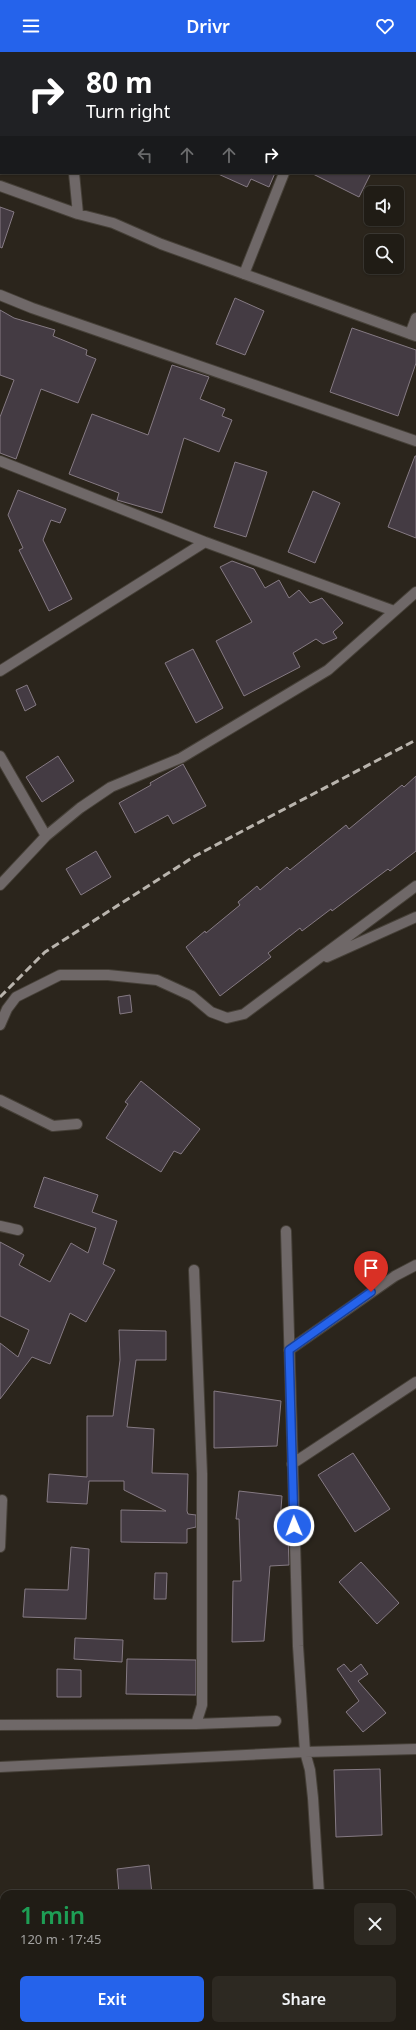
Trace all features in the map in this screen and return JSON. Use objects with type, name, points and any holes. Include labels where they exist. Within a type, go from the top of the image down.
[{"type":"street","points":[[74,174],[78,214]]},
{"type":"street","points":[[244,274],[284,174]]},
{"type":"street","points":[[0,186],[78,214],[113,223],[161,244],[413,335],[416,318]]},
{"type":"street","points":[[0,295],[32,308],[416,441]]},
{"type":"street","points":[[0,461],[205,542],[394,611]]},
{"type":"street","points":[[0,671],[205,542]]},
{"type":"street","points":[[0,885],[46,836],[80,808],[111,787],[181,758],[328,670],[416,592]]},
{"type":"street","points":[[0,756],[46,836]]},
{"type":"street","points":[[0,1025],[7,1009],[16,997],[60,975],[108,975],[156,980],[192,996],[211,1012],[227,1018],[244,1014],[416,886]]},
{"type":"street","points":[[309,966],[416,917]]},
{"type":"street","points":[[0,1100],[53,1126],[76,1124]]},
{"type":"street","points":[[0,1226],[18,1230]]},
{"type":"street","points":[[286,1230],[298,1646],[305,1752],[310,1770],[313,1798],[319,1890]]},
{"type":"street","points":[[289,1350],[395,1276],[416,1265]]},
{"type":"street","points":[[194,1270],[202,1474],[202,1705],[196,1724]]},
{"type":"street","points":[[292,1464],[416,1382]]},
{"type":"street","points":[[0,1547],[2,1500]]},
{"type":"street","points":[[0,1725],[196,1724],[276,1721]]},
{"type":"street","points":[[0,1767],[305,1752],[416,1749]]},
{"type":"building","points":[[218,174],[275,174],[269,187],[251,179],[247,187]]},
{"type":"building","points":[[313,174],[370,174],[359,197]]},
{"type":"building","points":[[0,207],[14,212],[2,248],[0,247]]},
{"type":"building","points":[[235,298],[264,311],[245,355],[216,344]]},
{"type":"building","points":[[0,310],[14,318],[55,330],[53,336],[87,350],[86,355],[96,359],[78,403],[41,389],[16,459],[0,453],[0,417],[14,380],[0,375]]},
{"type":"building","points":[[352,328],[416,350],[416,363],[398,416],[330,392]]},
{"type":"building","points":[[172,365],[209,377],[200,399],[225,409],[222,416],[232,420],[219,452],[184,438],[162,513],[117,500],[119,493],[69,474],[92,414],[148,435]]},
{"type":"building","points":[[416,456],[416,538],[388,527]]},
{"type":"building","points":[[235,462],[267,472],[246,537],[214,527]]},
{"type":"building","points":[[18,490],[66,509],[60,523],[51,520],[43,540],[72,599],[49,611],[19,550],[23,548],[8,515]]},
{"type":"building","points":[[313,491],[340,503],[315,563],[288,552]]},
{"type":"building","points":[[232,561],[254,569],[265,588],[279,580],[289,598],[299,590],[310,603],[322,598],[343,623],[333,632],[337,638],[323,644],[316,639],[293,653],[300,667],[244,696],[216,641],[252,622],[220,567]]},
{"type":"building","points":[[193,649],[223,708],[196,723],[165,663]]},
{"type":"building","points":[[27,685],[36,705],[25,711],[16,690]]},
{"type":"building","points":[[58,756],[74,781],[42,802],[26,777]]},
{"type":"building","points":[[183,764],[206,806],[173,824],[168,815],[135,833],[119,803],[151,785],[150,783]]},
{"type":"building","points":[[416,776],[416,851],[390,871],[388,869],[332,911],[331,909],[302,931],[300,928],[268,953],[271,957],[220,996],[186,947],[205,931],[206,933],[240,905],[238,902],[257,886],[260,890],[287,867],[290,870],[346,825],[349,829],[402,785],[404,787]]},
{"type":"building","points":[[96,851],[111,877],[81,895],[66,869]]},
{"type":"building","points":[[130,995],[132,1012],[120,1014],[118,997]]},
{"type":"building","points":[[141,1081],[200,1129],[181,1154],[174,1151],[161,1172],[106,1138],[128,1104],[125,1102]]},
{"type":"building","points":[[44,1177],[98,1195],[92,1212],[117,1221],[103,1264],[115,1270],[86,1322],[70,1313],[50,1364],[32,1357],[0,1399],[0,1343],[18,1357],[29,1330],[0,1316],[0,1242],[24,1255],[19,1265],[50,1282],[71,1243],[88,1253],[96,1228],[34,1207]]},
{"type":"building","points":[[119,1330],[166,1331],[166,1360],[136,1360],[127,1427],[154,1429],[152,1473],[188,1474],[187,1511],[188,1514],[196,1515],[196,1527],[187,1529],[187,1543],[121,1542],[121,1510],[166,1511],[124,1490],[124,1481],[89,1481],[87,1504],[47,1502],[49,1474],[87,1477],[87,1416],[113,1416],[120,1360]]},
{"type":"building","points":[[214,1391],[281,1401],[277,1446],[214,1448]]},
{"type":"building","points":[[353,1453],[390,1509],[355,1532],[318,1475]]},
{"type":"building","points":[[239,1491],[282,1496],[279,1534],[288,1534],[289,1565],[270,1566],[264,1641],[232,1642],[233,1581],[241,1581],[239,1519],[236,1519]]},
{"type":"building","points":[[71,1547],[89,1549],[86,1619],[23,1617],[25,1589],[68,1590]]},
{"type":"building","points":[[361,1562],[399,1603],[377,1624],[339,1582]]},
{"type":"building","points":[[155,1573],[167,1573],[166,1599],[154,1599]]},
{"type":"building","points":[[75,1638],[123,1640],[122,1662],[74,1659]]},
{"type":"building","points":[[127,1659],[196,1660],[196,1695],[126,1694]]},
{"type":"building","points":[[344,1664],[351,1672],[361,1664],[368,1674],[358,1681],[386,1713],[363,1732],[346,1712],[359,1701],[337,1669]]},
{"type":"building","points":[[57,1669],[81,1670],[81,1697],[57,1697]]},
{"type":"building","points":[[380,1769],[382,1835],[336,1837],[334,1770]]},
{"type":"building","points":[[149,1865],[152,1890],[119,1890],[117,1869]]},
{"type":"railway","points":[[0,997],[45,952],[195,856],[416,740]]},
{"type":"route","points":[[294,1526],[289,1350],[371,1292]]}]
